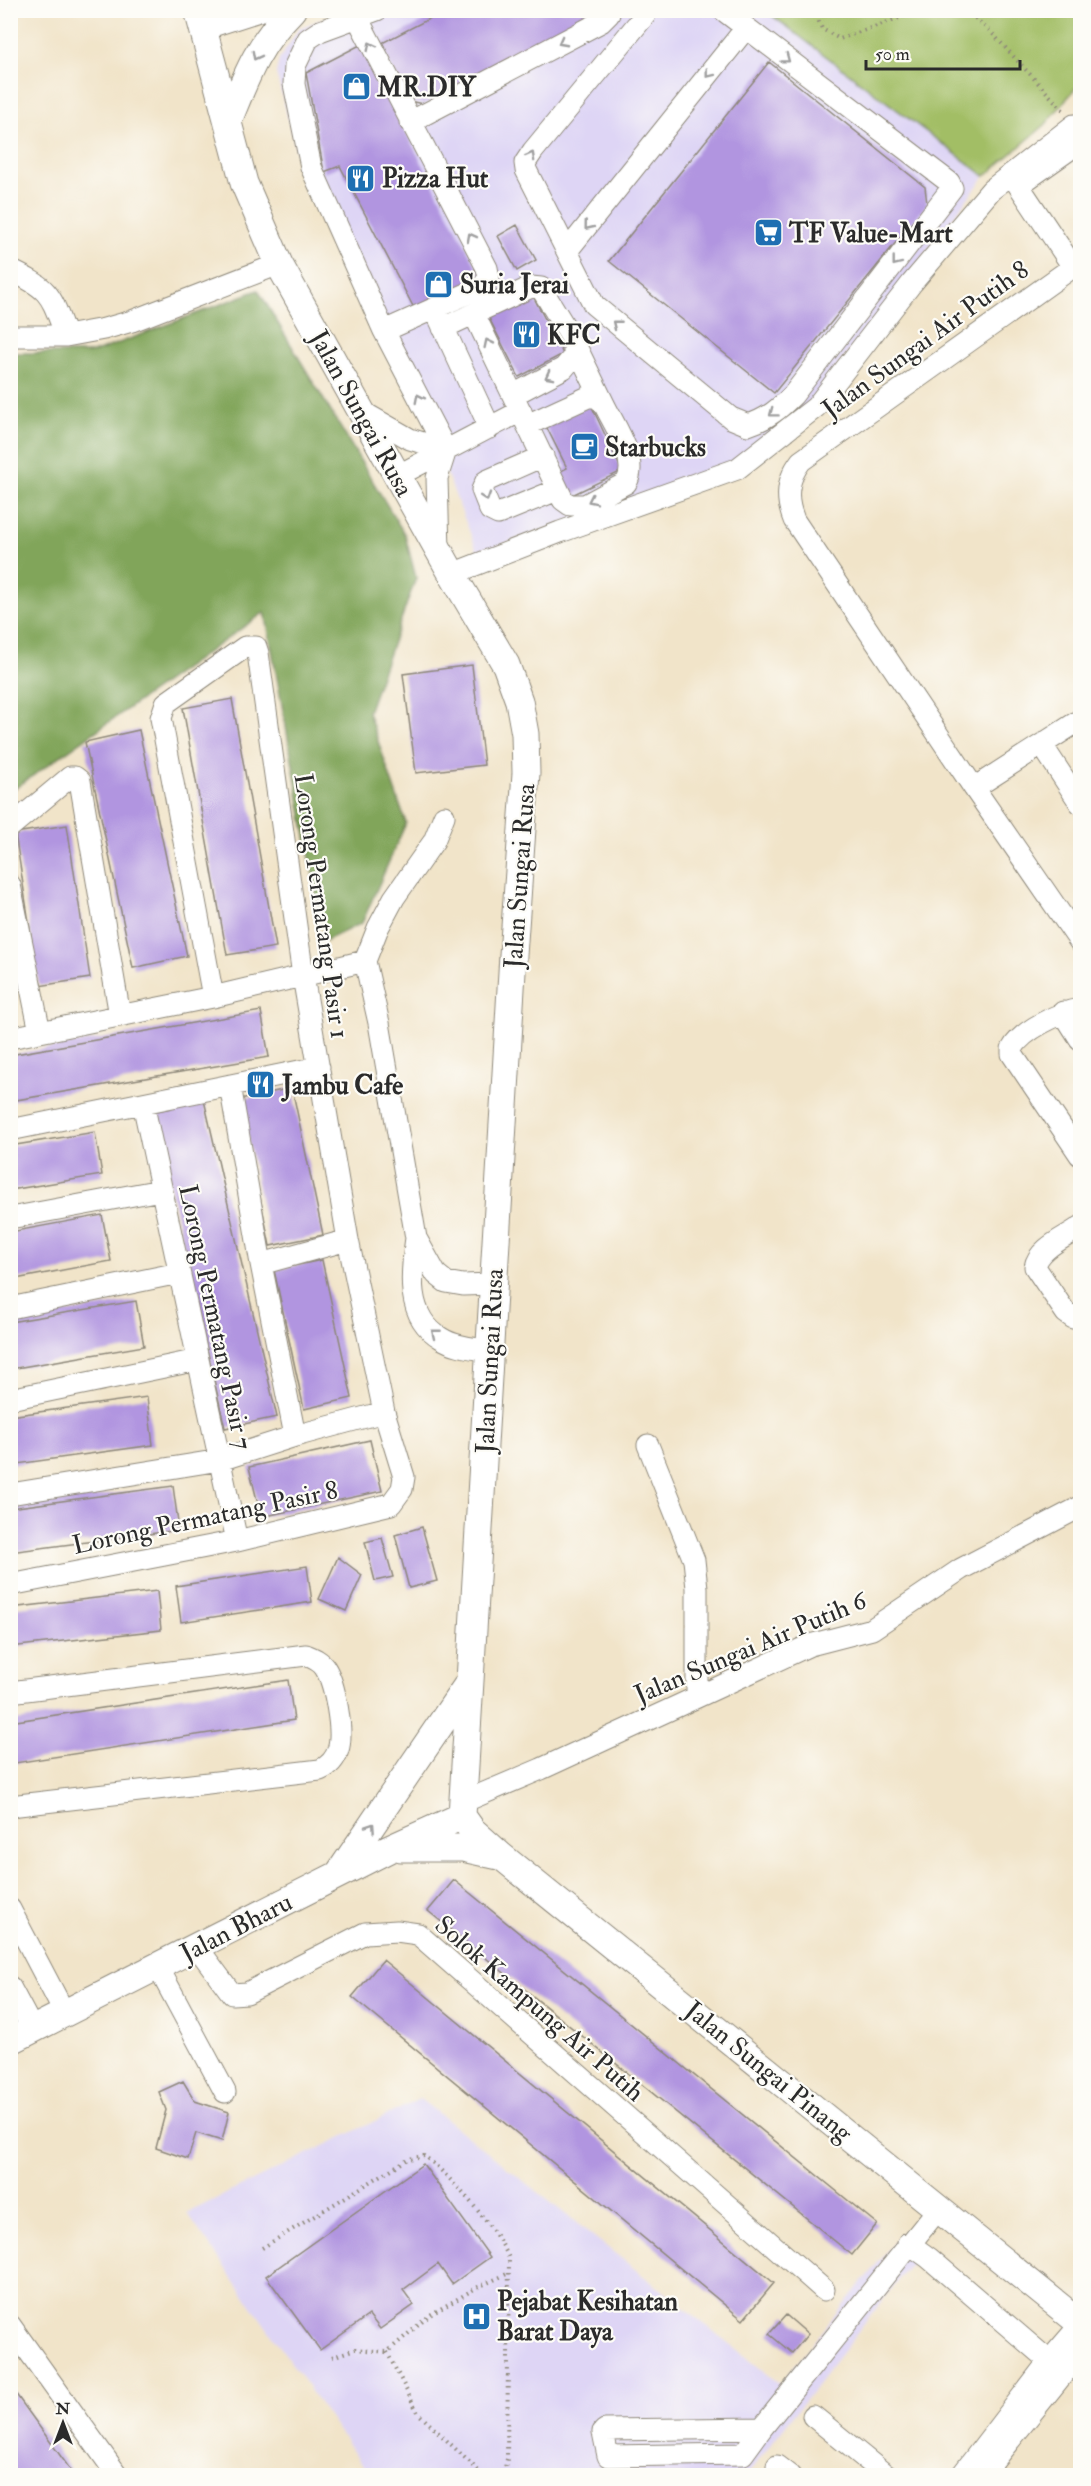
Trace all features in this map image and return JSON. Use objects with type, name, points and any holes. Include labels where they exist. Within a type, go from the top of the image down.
[{"type":"main road","points":[[228,121],[257,53],[273,29],[292,10]]},
{"type":"main road","name":"Jalan Sungai Rusa","points":[[201,20],[244,183],[279,264],[452,574],[507,665],[519,701],[525,734],[526,773],[462,1809]]},
{"type":"main road","points":[[338,1875],[471,1679]]},
{"type":"main road","name":"Jalan Bharu","points":[[22,2036],[338,1875],[462,1809]]},
{"type":"main road","name":"Jalan Sungai Pinang","points":[[462,1809],[472,1830],[501,1856],[1080,2324]]},
{"type":"main road","points":[[388,1849],[463,1848],[501,1856]]},
{"type":"street","points":[[201,20],[262,10]]},
{"type":"street","points":[[377,10],[358,19],[320,31],[308,39],[295,66],[294,84],[311,167],[384,331],[446,450],[437,478],[439,550]]},
{"type":"street","points":[[410,122],[602,22],[609,14],[609,10]]},
{"type":"street","points":[[650,12],[532,151],[525,163],[526,170],[594,305],[732,418],[748,425],[764,420],[793,395],[952,188],[949,182],[723,10]]},
{"type":"street","points":[[358,19],[487,268],[489,278],[482,287],[439,319]]},
{"type":"street","points":[[567,251],[746,28]]},
{"type":"street","points":[[452,574],[560,532],[737,469],[816,407],[944,243],[991,190],[1015,180],[1077,133]]},
{"type":"street","points":[[1015,180],[1077,264]]},
{"type":"street","points":[[10,336],[66,336],[104,329],[132,321],[279,264]]},
{"type":"street","name":"Jalan Sungai Air Putih 8","points":[[974,788],[794,520],[788,489],[791,476],[801,461],[1077,264]]},
{"type":"street","points":[[10,270],[36,282],[50,296],[66,336]]},
{"type":"street","points":[[384,331],[474,314],[536,286],[546,292],[574,342],[631,461],[630,478],[626,483],[585,505],[570,505],[563,500],[474,314]]},
{"type":"street","points":[[439,319],[490,428]]},
{"type":"street","points":[[398,476],[521,410],[571,363],[574,356],[574,342]]},
{"type":"street","points":[[521,410],[588,397],[597,397],[604,404]]},
{"type":"street","points":[[361,411],[410,439],[446,450]]},
{"type":"street","points":[[543,456],[486,481],[482,490],[490,510],[498,514],[557,490]]},
{"type":"street","name":"Lorong Permatang Pasir 1","points":[[213,997],[161,718],[166,703],[245,647],[256,647],[303,976],[348,1240],[384,1412],[404,1478],[402,1489]]},
{"type":"street","points":[[1080,720],[974,788],[1080,942]]},
{"type":"street","points":[[1042,745],[1080,803]]},
{"type":"street","points":[[10,826],[70,777],[75,777],[80,781],[120,1016]]},
{"type":"street","points":[[444,816],[434,841],[388,908],[370,942],[364,961],[379,1023],[416,1238],[411,1285],[415,1307],[426,1325],[440,1338],[462,1346],[490,1351]]},
{"type":"street","points":[[10,885],[40,1032]]},
{"type":"street","points":[[10,1038],[213,997],[364,961]]},
{"type":"street","points":[[1080,1039],[1072,1010],[1020,1038],[1012,1049],[1012,1054],[1080,1155]]},
{"type":"street","points":[[10,1130],[319,1067]]},
{"type":"street","points":[[230,1085],[261,1264],[295,1436]]},
{"type":"street","name":"Lorong Permatang Pasir 7","points":[[143,1103],[237,1541]]},
{"type":"street","points":[[10,1218],[161,1190]]},
{"type":"street","points":[[1080,1227],[1043,1252],[1038,1257],[1035,1267],[1066,1313],[1073,1318],[1080,1314]]},
{"type":"street","points":[[416,1238],[436,1274],[446,1282],[463,1286],[494,1284]]},
{"type":"street","points":[[261,1264],[348,1240]]},
{"type":"street","points":[[10,1308],[179,1273]]},
{"type":"street","points":[[10,1399],[198,1360]]},
{"type":"street","points":[[10,1494],[220,1460],[295,1436],[384,1412]]},
{"type":"street","points":[[648,1445],[694,1560],[697,1696]]},
{"type":"street","name":"Lorong Permatang Pasir 8","points":[[10,1585],[237,1541],[391,1504],[402,1489]]},
{"type":"street","name":"Jalan Sungai Air Putih 6","points":[[462,1809],[697,1696],[810,1646],[872,1629],[961,1569],[1080,1507]]},
{"type":"street","points":[[10,1692],[306,1655],[315,1658],[325,1666],[334,1689],[340,1741],[333,1761],[328,1767],[320,1770],[10,1806]]},
{"type":"street","points":[[10,1909],[65,2014]]},
{"type":"street","name":"Solok Kampung Air Putih","points":[[198,1947],[232,1994],[238,1995],[247,1994],[365,1933],[398,1930],[418,1934],[824,2290]]},
{"type":"street","points":[[158,1967],[225,2092]]},
{"type":"street","points":[[10,1987],[22,2036]]},
{"type":"street","points":[[762,2428],[605,2430],[603,2432],[608,2456],[743,2454],[908,2243],[939,2208]]},
{"type":"street","points":[[908,2243],[929,2258],[1049,2361]]},
{"type":"street","points":[[961,2475],[1080,2324]]},
{"type":"street","points":[[11,2327],[118,2475]]},
{"type":"street","points":[[981,2475],[1080,2353]]},
{"type":"street","points":[[813,2416],[887,2475]]},
{"type":"path","points":[[814,10],[822,29],[827,34],[840,39],[921,10]]},
{"type":"path","points":[[966,10],[991,32],[1055,100],[1077,133]]},
{"type":"path","points":[[262,2248],[408,2159],[424,2156],[441,2168],[502,2243],[509,2258],[507,2458],[503,2475]]},
{"type":"path","points":[[332,2356],[355,2349],[387,2352],[430,2315],[476,2288],[509,2273]]},
{"type":"path","points":[[387,2352],[418,2413],[484,2475]]},
{"type":"shaded area","points":[[343,11],[766,11],[985,176],[806,407],[735,463],[478,553],[426,421],[305,184],[276,73],[279,60],[299,28]]},
{"type":"shaded area","name":"Pejabat Kesihatan Barat Daya","points":[[420,2099],[780,2384],[904,2230],[924,2247],[747,2475],[370,2476],[187,2213]]},
{"type":"green space","points":[[766,11],[1080,11],[1080,83],[1045,125],[985,176]]},
{"type":"green space","points":[[258,290],[405,535],[416,578],[368,712],[406,823],[362,923],[325,941],[265,612],[11,791],[11,353],[93,353]]},
{"type":"building","points":[[446,10],[594,10],[591,18],[423,104],[409,101],[380,44]]},
{"type":"building","points":[[360,45],[476,266],[472,281],[415,310],[340,166],[324,172],[306,73]]},
{"type":"building","name":"TF Value-Mart","points":[[769,62],[925,187],[927,204],[774,393],[609,261]]},
{"type":"building","points":[[517,225],[536,260],[517,271],[498,236]]},
{"type":"building","name":"KFC","points":[[532,294],[563,354],[519,377],[488,316]]},
{"type":"building","name":"Starbucks","points":[[591,405],[622,471],[570,496],[559,472],[567,468],[546,426]]},
{"type":"building","points":[[472,665],[484,765],[416,773],[403,674]]},
{"type":"building","points":[[232,699],[276,947],[227,955],[183,708]]},
{"type":"building","points":[[139,730],[187,956],[133,968],[85,742]]},
{"type":"building","points":[[67,825],[90,978],[39,986],[15,833]]},
{"type":"building","points":[[261,1011],[269,1057],[10,1101],[10,1055]]},
{"type":"building","points":[[292,1088],[323,1235],[270,1246],[240,1099]]},
{"type":"building","points":[[204,1100],[277,1417],[225,1428],[153,1112]]},
{"type":"building","points":[[95,1132],[102,1175],[10,1190],[10,1146]]},
{"type":"building","points":[[102,1215],[111,1261],[10,1280],[10,1232]]},
{"type":"building","points":[[322,1260],[352,1398],[304,1409],[274,1270]]},
{"type":"building","points":[[136,1301],[144,1346],[10,1369],[10,1322]]},
{"type":"building","points":[[147,1397],[153,1445],[10,1465],[10,1416]]},
{"type":"building","points":[[370,1440],[382,1491],[261,1517],[249,1467]]},
{"type":"building","points":[[173,1486],[179,1530],[10,1552],[10,1508]]},
{"type":"building","points":[[422,1527],[437,1581],[409,1588],[395,1535]]},
{"type":"building","points":[[382,1538],[393,1577],[375,1581],[365,1542]]},
{"type":"building","points":[[338,1557],[362,1575],[346,1611],[319,1599]]},
{"type":"building","points":[[307,1566],[312,1602],[181,1622],[176,1586]]},
{"type":"building","points":[[157,1591],[161,1630],[10,1647],[10,1608]]},
{"type":"building","points":[[288,1680],[294,1720],[15,1763],[10,1722]]},
{"type":"building","points":[[454,1880],[877,2224],[852,2255],[428,1911]]},
{"type":"building","points":[[383,1960],[774,2283],[743,2320],[352,1997]]},
{"type":"building","points":[[183,2081],[195,2101],[229,2112],[222,2141],[196,2133],[188,2159],[156,2148],[166,2110],[159,2092]]},
{"type":"building","points":[[423,2164],[490,2257],[452,2284],[438,2264],[403,2290],[414,2305],[380,2329],[369,2315],[320,2350],[266,2276]]},
{"type":"building","points":[[786,2315],[808,2334],[792,2353],[769,2334]]},
{"type":"building","points":[[10,2386],[75,2476],[10,2476]]},
{"type":"place","name":"MR.DIY","points":[[356,87]]},
{"type":"place","name":"Pizza Hut","points":[[361,178]]},
{"type":"place","name":"TF Value-Mart","points":[[768,233]]},
{"type":"place","name":"Suria Jerai","points":[[439,284]]},
{"type":"place","name":"KFC","points":[[526,335]]},
{"type":"place","name":"Starbucks","points":[[584,447]]},
{"type":"place","name":"Jambu Cafe","points":[[261,1085]]},
{"type":"place","name":"Pejabat Kesihatan Barat Daya","points":[[476,2316]]}]
